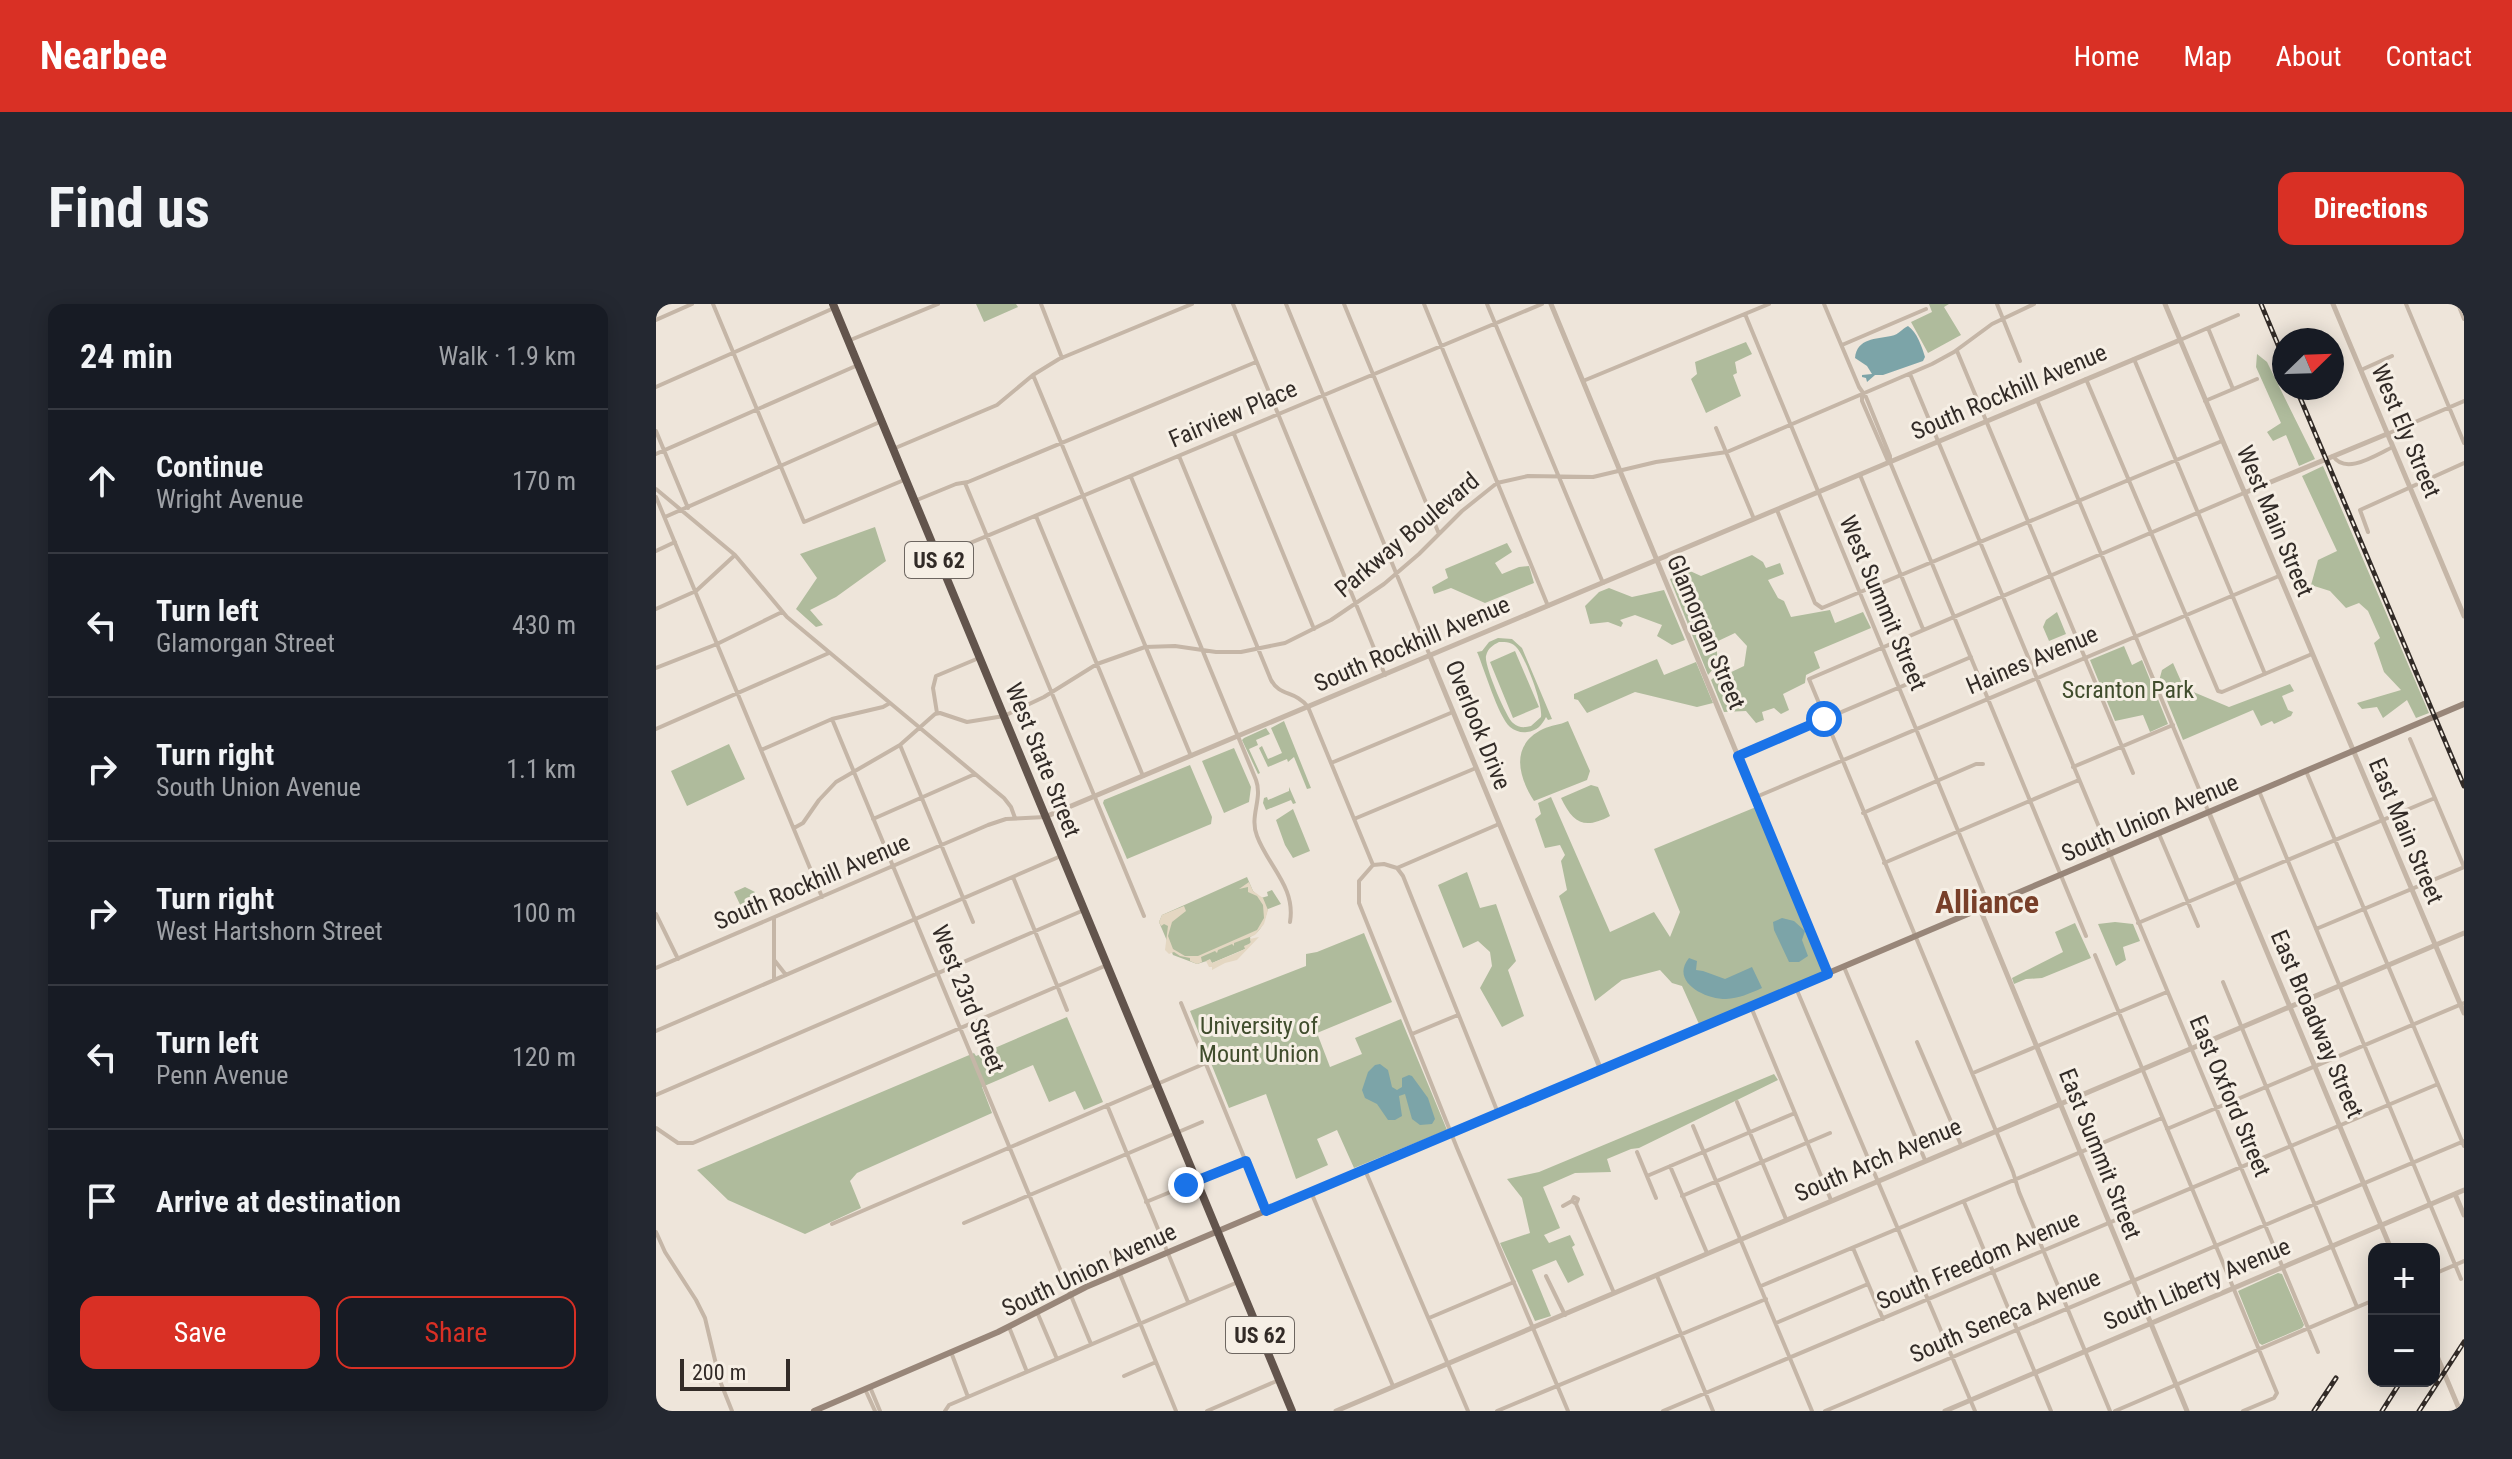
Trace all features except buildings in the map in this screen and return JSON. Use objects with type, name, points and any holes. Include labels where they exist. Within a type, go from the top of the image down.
[{"type":"highway","name":"West State Street","points":[[834,306],[1216,1231]]},
{"type":"highway","name":"US 62","points":[[1216,1231],[1292,1411]]},
{"type":"main road","name":"South Union Avenue","points":[[819,1410],[1009,1327],[1070,1294],[1216,1231],[2464,704]]},
{"type":"street","points":[[656,320],[692,304]]},
{"type":"street","points":[[713,304],[805,522],[905,479]]},
{"type":"street","points":[[848,341],[938,304]]},
{"type":"street","points":[[1041,304],[1062,358]]},
{"type":"street","points":[[893,449],[990,409],[1033,375],[1062,358],[1192,304]]},
{"type":"street","points":[[1233,304],[1385,675]]},
{"type":"street","name":"Overlook Drive","points":[[1286,304],[1601,1070]]},
{"type":"street","points":[[1344,304],[1439,534]]},
{"type":"street","points":[[1424,304],[1548,606]]},
{"type":"street","points":[[1487,304],[1603,583]]},
{"type":"street","name":"Fairview Place","points":[[938,557],[1542,304]]},
{"type":"street","name":"Glamorgan Street","points":[[1551,304],[1828,974]]},
{"type":"street","points":[[1583,381],[1769,304]]},
{"type":"street","points":[[1824,304],[1862,394],[1866,397],[2086,936]]},
{"type":"street","points":[[1997,304],[2020,361]]},
{"type":"street","name":"Parkway Boulevard","points":[[937,713],[967,722],[1004,716],[1052,692],[1097,664],[1145,647],[1175,646],[1230,653],[1285,643],[1356,604],[1396,574],[1474,500],[1497,483],[1522,476],[1593,477],[1656,462],[1727,452],[1910,374],[1956,350],[2003,318],[2034,304]]},
{"type":"street","name":"West Main Street","points":[[2165,304],[2353,751]]},
{"type":"street","name":"West Ely Street","points":[[2333,304],[2464,616]]},
{"type":"street","points":[[2406,304],[2464,443]]},
{"type":"street","points":[[2458,304],[2464,319]]},
{"type":"street","points":[[656,387],[834,306]]},
{"type":"street","points":[[1842,345],[1926,309]]},
{"type":"street","name":"West Summit Street","points":[[1745,314],[1989,906]]},
{"type":"street","points":[[2180,340],[2238,315]]},
{"type":"street","points":[[2208,328],[2233,389]]},
{"type":"street","name":"South Rockhill Avenue","points":[[656,968],[993,823],[1015,818],[1045,817],[2180,340]]},
{"type":"street","points":[[1956,350],[2133,773]]},
{"type":"street","points":[[2361,370],[2392,356]]},
{"type":"street","points":[[2134,359],[2265,674]]},
{"type":"street","points":[[914,501],[965,483],[1256,362]]},
{"type":"street","points":[[656,454],[858,365]]},
{"type":"street","name":"East Oxford Street","points":[[1910,374],[2318,1352]]},
{"type":"street","points":[[1033,375],[1191,756]]},
{"type":"street","points":[[2086,379],[2219,692],[2312,654]]},
{"type":"street","points":[[2205,401],[2257,379]]},
{"type":"street","points":[[2037,400],[2209,813]]},
{"type":"street","points":[[2368,1302],[2112,1411],[2067,1309],[1973,1073],[1809,679],[2464,401]]},
{"type":"street","points":[[665,517],[882,421]]},
{"type":"street","points":[[1716,428],[1754,519]]},
{"type":"street","points":[[656,431],[685,509]]},
{"type":"street","points":[[1234,434],[1314,629]]},
{"type":"street","points":[[1777,510],[1815,603],[1820,608],[2222,441]]},
{"type":"street","points":[[2333,456],[2339,463],[2348,465],[2393,447]]},
{"type":"street","points":[[1179,456],[1275,687],[1297,696],[1308,707],[1373,865]]},
{"type":"street","points":[[2368,532],[2359,511],[2464,463]]},
{"type":"street","points":[[1860,475],[1923,629]]},
{"type":"street","points":[[1131,477],[1258,787],[1259,798],[1253,818],[1255,832],[1268,861],[1289,893],[1290,922]]},
{"type":"street","points":[[965,483],[1144,916]]},
{"type":"street","points":[[657,493],[685,509],[735,555],[782,612],[1008,802],[1015,818]]},
{"type":"street","points":[[657,493],[822,897]]},
{"type":"street","points":[[1036,516],[1143,776]]},
{"type":"street","points":[[656,551],[675,542]]},
{"type":"street","points":[[656,609],[696,591],[735,555]]},
{"type":"street","name":"Haines Avenue","points":[[1756,797],[2279,576]]},
{"type":"street","points":[[656,668],[717,644],[782,612]]},
{"type":"street","points":[[656,729],[829,653]]},
{"type":"street","points":[[1738,756],[1971,657]]},
{"type":"street","points":[[794,828],[803,823],[831,787],[853,770],[900,745],[937,713],[932,686],[935,678],[942,672],[980,658]]},
{"type":"street","points":[[761,750],[832,719],[885,707],[890,703]]},
{"type":"street","points":[[1331,763],[1453,712]]},
{"type":"street","name":"West 23rd Street","points":[[832,719],[1091,1344]]},
{"type":"street","points":[[2073,767],[2173,725]]},
{"type":"street","points":[[2316,929],[2464,867],[2410,739]]},
{"type":"street","points":[[900,745],[973,922]]},
{"type":"street","name":"East Main Street","points":[[2353,751],[2464,1013]]},
{"type":"street","points":[[1863,813],[1976,764],[1983,764]]},
{"type":"street","points":[[1354,819],[1476,768]]},
{"type":"street","points":[[2306,771],[2463,1143]]},
{"type":"street","points":[[873,819],[975,774]]},
{"type":"street","points":[[1884,863],[2079,780]]},
{"type":"street","points":[[2259,791],[2461,1279]]},
{"type":"street","points":[[2138,923],[2435,798]]},
{"type":"street","name":"East Broadway Street","points":[[2209,813],[2388,1243]]},
{"type":"street","points":[[1397,868],[1499,824]]},
{"type":"street","points":[[2159,834],[2198,926]]},
{"type":"street","points":[[656,1031],[1061,856]]},
{"type":"street","points":[[1498,1113],[1403,876],[1397,868],[1373,865],[1359,881],[1358,901],[1568,1411]]},
{"type":"street","points":[[1013,877],[1067,1010]]},
{"type":"street","name":"East Summit Street","points":[[1980,909],[2187,1411]]},
{"type":"street","points":[[656,1095],[1084,910]]},
{"type":"street","points":[[656,914],[678,959]]},
{"type":"street","points":[[773,918],[774,980]]},
{"type":"street","name":"South Arch Avenue","points":[[1336,1411],[2464,933]]},
{"type":"street","points":[[2095,955],[2277,1395],[2243,1411]]},
{"type":"street","points":[[774,960],[786,975]]},
{"type":"street","points":[[656,1128],[682,1145],[690,1144],[1107,965]]},
{"type":"street","points":[[1844,967],[1925,1161]]},
{"type":"street","points":[[2223,982],[2357,1307]]},
{"type":"street","points":[[1796,988],[1975,1411]]},
{"type":"street","points":[[1973,1073],[2167,992]]},
{"type":"street","points":[[1181,1003],[1266,1211]]},
{"type":"street","points":[[2167,1129],[2462,1004]]},
{"type":"street","points":[[1751,1007],[1831,1200]]},
{"type":"street","points":[[1412,1034],[1458,1014]]},
{"type":"street","points":[[1917,1042],[1961,1145]]},
{"type":"street","points":[[832,1224],[1206,1063]]},
{"type":"street","name":"South Freedom Avenue","points":[[1663,1411],[2438,1084]]},
{"type":"street","points":[[1737,1102],[1786,1219]]},
{"type":"street","points":[[1106,1105],[1188,1302]]},
{"type":"street","points":[[1647,1176],[1795,1113]]},
{"type":"street","points":[[1761,1286],[2162,1118]]},
{"type":"street","points":[[964,1223],[1202,1122]]},
{"type":"street","points":[[1693,1126],[1812,1411]]},
{"type":"street","points":[[1682,1196],[1830,1133]]},
{"type":"street","name":"South Seneca Avenue","points":[[1825,1411],[2463,1143]]},
{"type":"street","points":[[1637,1152],[1656,1198]]},
{"type":"street","points":[[1146,1202],[1246,1161]]},
{"type":"street","points":[[1670,1166],[1707,1253]]},
{"type":"street","points":[[1365,1170],[1468,1411]]},
{"type":"street","name":"South Liberty Avenue","points":[[1945,1411],[2464,1190]]},
{"type":"street","points":[[1311,1192],[1393,1386]]},
{"type":"street","points":[[2455,1194],[2464,1215]]},
{"type":"street","points":[[1563,1206],[1574,1202],[1615,1294]]},
{"type":"street","points":[[1964,1202],[2051,1411]]},
{"type":"street","points":[[656,1232],[705,1318],[720,1381],[732,1411]]},
{"type":"street","points":[[1853,1248],[1883,1319]]},
{"type":"street","points":[[1111,1252],[1176,1411]]},
{"type":"street","points":[[2440,1271],[2464,1261]]},
{"type":"street","points":[[1546,1276],[1565,1315]]},
{"type":"street","points":[[1657,1276],[1713,1411]]},
{"type":"street","points":[[945,1410],[949,1405],[1238,1282]]},
{"type":"street","points":[[1429,1318],[1514,1282]]},
{"type":"street","points":[[1776,1323],[1868,1284]]},
{"type":"street","points":[[1497,1411],[1766,1299]]},
{"type":"street","points":[[1037,1312],[1057,1359]]},
{"type":"street","points":[[1009,1327],[1027,1372]]},
{"type":"street","points":[[951,1352],[968,1397]]},
{"type":"street","points":[[1124,1376],[1156,1362]]},
{"type":"street","points":[[2440,1363],[2460,1411]]},
{"type":"street","points":[[1207,1411],[1279,1380]]},
{"type":"street","points":[[868,1388],[878,1411]]},
{"type":"green space","points":[[976,304],[1016,304],[1018,307],[984,322]]},
{"type":"green space","points":[[1929,304],[1949,304],[1944,307],[1961,335],[1928,353],[1911,322],[1932,312]]},
{"type":"green space","points":[[1746,342],[1752,354],[1735,362],[1737,373],[1733,375],[1741,396],[1706,413],[1691,379],[1697,374],[1695,362]]},
{"type":"green space","points":[[2257,354],[2267,362],[2272,372],[2272,400],[2286,400],[2315,459],[2299,466],[2286,435],[2273,441],[2267,432],[2281,423],[2256,367]]},
{"type":"green space","points":[[2323,466],[2429,713],[2416,718],[2407,700],[2383,718],[2377,707],[2362,709],[2357,703],[2401,690],[2384,672],[2374,643],[2380,638],[2368,611],[2359,603],[2346,608],[2330,591],[2311,585],[2318,560],[2337,551],[2302,476]]},
{"type":"green space","points":[[875,527],[886,561],[836,597],[810,610],[823,625],[816,627],[796,609],[817,578],[800,554]]},
{"type":"green space","points":[[1507,543],[1512,552],[1495,563],[1502,574],[1529,566],[1534,583],[1485,603],[1451,588],[1434,594],[1432,587],[1448,578],[1445,569]]},
{"type":"green space","points":[[1752,555],[1766,568],[1780,563],[1784,574],[1768,580],[1778,598],[1784,601],[1791,617],[1830,610],[1835,623],[1863,612],[1871,628],[1814,652],[1820,668],[1806,675],[1805,683],[1783,694],[1789,710],[1781,714],[1774,708],[1762,712],[1764,720],[1756,723],[1746,711],[1724,712],[1711,680],[1720,672],[1725,675],[1744,666],[1747,646],[1735,633],[1716,642],[1718,663],[1708,675],[1670,579],[1690,571],[1701,576]]},
{"type":"green space","points":[[1609,588],[1632,597],[1664,590],[1685,640],[1672,645],[1657,636],[1662,625],[1635,615],[1620,620],[1623,623],[1621,627],[1608,622],[1590,624],[1585,606],[1599,592]]},
{"type":"green space","points":[[2057,612],[2066,634],[2049,641],[2043,627],[2046,620]]},
{"type":"green space","points":[[1498,638],[1512,639],[1522,648],[1552,719],[1546,717],[1539,727],[1520,732],[1505,721],[1477,652],[1482,651],[1489,642]],"holes":[[[1499,642],[1511,643],[1517,648],[1533,682],[1541,717],[1531,726],[1522,727],[1513,723],[1492,680],[1486,656],[1491,647]]]},
{"type":"green space","name":"Scranton Park","points":[[2124,646],[2132,665],[2142,660],[2168,724],[2150,732],[2143,715],[2115,721],[2090,660]]},
{"type":"green space","points":[[1515,651],[1539,707],[1513,718],[1490,662]]},
{"type":"green space","points":[[1657,659],[1664,675],[1696,662],[1713,703],[1697,707],[1635,692],[1587,713],[1574,699],[1574,694]]},
{"type":"green space","points":[[2173,663],[2184,688],[2229,707],[2290,684],[2294,691],[2282,696],[2288,710],[2293,712],[2274,724],[2272,721],[2261,726],[2253,710],[2183,740],[2159,681],[2162,670]]},
{"type":"green space","points":[[1284,721],[1311,788],[1307,789],[1294,757],[1288,762],[1287,759],[1268,767],[1259,748],[1262,746],[1268,759],[1282,753],[1271,728]]},
{"type":"green space","points":[[1568,721],[1590,771],[1587,780],[1534,801],[1521,771],[1521,752],[1532,736]]},
{"type":"green space","points":[[1266,728],[1270,734],[1256,740],[1258,745],[1249,749],[1258,774],[1242,740]]},
{"type":"green space","points":[[729,744],[745,779],[687,806],[671,771]]},
{"type":"green space","points":[[1234,748],[1251,787],[1249,802],[1224,813],[1202,761]]},
{"type":"green space","points":[[1190,765],[1212,817],[1211,824],[1127,859],[1104,800]]},
{"type":"green space","points":[[1591,785],[1598,787],[1610,816],[1593,823],[1580,822],[1561,798]]},
{"type":"green space","points":[[1289,787],[1296,803],[1293,804],[1291,800],[1266,810],[1264,798],[1268,800],[1289,791]]},
{"type":"green space","points":[[1551,797],[1610,932],[1654,912],[1670,937],[1680,912],[1654,849],[1756,807],[1825,973],[1699,1024],[1682,986],[1672,983],[1660,970],[1622,980],[1595,1001],[1559,896],[1567,890],[1561,861],[1565,855],[1560,845],[1545,848],[1535,819],[1541,814],[1538,803]]},
{"type":"green space","points":[[1293,809],[1310,851],[1293,858],[1276,820]]},
{"type":"green space","points":[[1467,872],[1480,908],[1496,904],[1516,961],[1508,970],[1524,1016],[1502,1027],[1480,988],[1492,966],[1490,952],[1478,941],[1463,948],[1438,885]]},
{"type":"green space","points":[[1247,877],[1253,891],[1261,898],[1268,896],[1267,892],[1272,890],[1281,904],[1268,909],[1260,928],[1250,937],[1251,942],[1245,949],[1212,963],[1210,960],[1197,964],[1173,955],[1159,922],[1162,915]]},
{"type":"green space","points":[[745,887],[755,892],[745,915],[734,892]]},
{"type":"green space","points":[[2075,923],[2091,958],[2042,978],[2014,984],[2012,978],[2063,952],[2055,932]]},
{"type":"green space","points":[[2098,924],[2133,924],[2140,941],[2123,947],[2126,960],[2116,966]]},
{"type":"green space","name":"University of Mount Union","points":[[1364,933],[1392,1002],[1317,1033],[1330,1067],[1362,1054],[1355,1038],[1401,1019],[1447,1130],[1354,1168],[1337,1130],[1317,1139],[1328,1165],[1296,1179],[1266,1094],[1229,1108],[1190,1011],[1306,966],[1306,954]]},
{"type":"green space","points":[[1067,1017],[1103,1102],[1084,1110],[1075,1091],[1049,1102],[1033,1065],[982,1087],[992,1113],[857,1173],[850,1181],[861,1208],[805,1234],[728,1200],[697,1170],[974,1053],[976,1056]]},
{"type":"green space","points":[[1774,1074],[1778,1080],[1639,1148],[1607,1159],[1611,1172],[1575,1173],[1543,1187],[1560,1228],[1544,1235],[1549,1243],[1570,1235],[1584,1275],[1568,1283],[1556,1260],[1532,1270],[1551,1316],[1535,1321],[1500,1243],[1530,1233],[1522,1198],[1507,1179],[1539,1172]]},
{"type":"green space","points":[[2282,1274],[2304,1325],[2262,1345],[2238,1291]]},
{"type":"shaded area","points":[[1249,882],[1253,891],[1263,898],[1268,910],[1264,924],[1255,935],[1201,957],[1202,962],[1197,964],[1190,958],[1174,952],[1169,954],[1165,950],[1168,926],[1161,926],[1162,915],[1184,906],[1186,911],[1172,922],[1168,936],[1173,949],[1185,956],[1198,956],[1257,930],[1264,918],[1263,905],[1257,896],[1248,892],[1248,887],[1239,889]]},
{"type":"shaded area","points":[[1259,937],[1237,960],[1212,970],[1209,967],[1206,961],[1210,959],[1212,963],[1234,954],[1245,949],[1244,946],[1251,943],[1250,939]]},
{"type":"water","points":[[1908,326],[1921,344],[1925,357],[1923,361],[1875,375],[1867,382],[1862,375],[1872,374],[1855,358],[1859,347],[1868,341],[1894,335]]},
{"type":"water","points":[[1782,918],[1794,921],[1805,931],[1802,940],[1808,956],[1799,962],[1789,962],[1774,930],[1773,922]]},
{"type":"water","points":[[1689,958],[1697,961],[1696,970],[1725,979],[1752,967],[1762,988],[1726,999],[1708,996],[1687,981],[1684,966]]},
{"type":"water","points":[[1380,1064],[1388,1070],[1392,1087],[1397,1090],[1402,1087],[1402,1078],[1412,1076],[1428,1098],[1435,1119],[1432,1124],[1420,1125],[1412,1119],[1405,1094],[1399,1096],[1402,1116],[1395,1120],[1388,1120],[1377,1104],[1365,1098],[1362,1090],[1368,1072]]},
{"type":"railway","points":[[2261,304],[2272,330]]},
{"type":"railway","points":[[2301,400],[2464,786]]},
{"type":"railway","points":[[2419,1411],[2464,1342]]},
{"type":"railway","points":[[2314,1411],[2336,1378]]},
{"type":"railway","points":[[2382,1411],[2397,1387]]},
{"type":"district","name":"Alliance","points":[[1987,902]]},
{"type":"route","points":[[1186,1185],[1246,1161],[1266,1211],[1828,974],[1738,756],[1824,719]]}]
